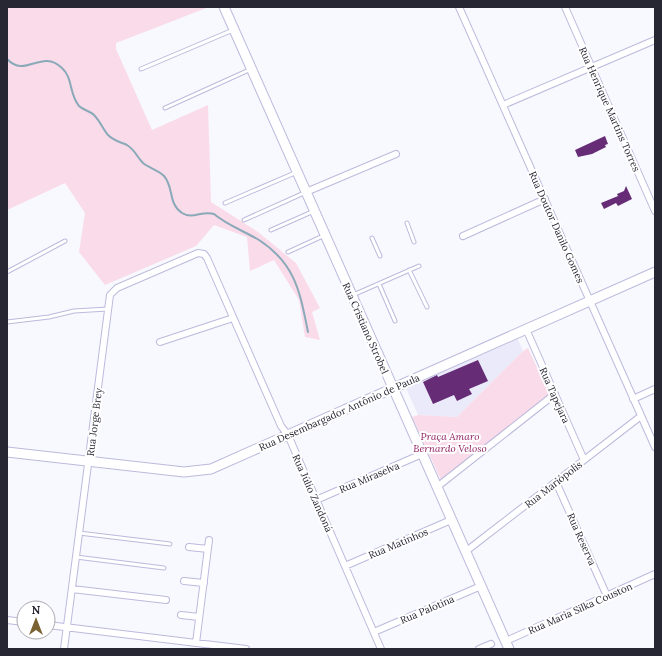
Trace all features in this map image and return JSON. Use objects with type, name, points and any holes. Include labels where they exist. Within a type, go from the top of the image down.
[{"type":"main road","name":"Rua Cristiano Strobel","points":[[224,7],[507,645]]},
{"type":"main road","name":"Rua Desembargador Antônio de Paula","points":[[7,452],[184,472],[202,471],[218,466],[655,272]]},
{"type":"street","name":"Rua Doutor Danilo Gomes","points":[[459,7],[655,448]]},
{"type":"street","name":"Rua Henrique Martins Torres","points":[[565,7],[655,211]]},
{"type":"street","points":[[503,105],[655,40]]},
{"type":"street","points":[[306,192],[396,154]]},
{"type":"street","points":[[463,236],[545,199]]},
{"type":"street","name":"Rua Jorge Brey","points":[[64,649],[110,296],[114,290],[195,254],[201,253]]},
{"type":"street","name":"Rua Júlio Zandoná","points":[[201,253],[207,258],[281,426],[288,435],[381,649]]},
{"type":"street","points":[[160,342],[234,318]]},
{"type":"street","name":"Rua Tapejara","points":[[526,329],[584,460]]},
{"type":"street","points":[[633,399],[655,389]]},
{"type":"street","points":[[436,487],[554,394]]},
{"type":"street","name":"Rua Mariópolis","points":[[466,552],[641,416]]},
{"type":"street","name":"Rua Miraselva","points":[[316,500],[422,454]]},
{"type":"street","name":"Rua Reserva","points":[[556,482],[607,596]]},
{"type":"street","name":"Rua Matinhos","points":[[345,566],[451,520]]},
{"type":"street","points":[[196,643],[209,540]]},
{"type":"street","points":[[189,547],[208,549]]},
{"type":"street","name":"Rua Maria Silka Couston","points":[[507,645],[655,574]]},
{"type":"street","points":[[184,581],[204,583]]},
{"type":"street","name":"Rua Palotina","points":[[374,632],[481,586]]},
{"type":"street","points":[[72,589],[166,600]]},
{"type":"street","points":[[181,615],[199,617]]},
{"type":"street","points":[[56,626],[246,649]]},
{"type":"street","points":[[479,649],[491,644]]},
{"type":"lane","points":[[141,70],[233,29]]},
{"type":"lane","points":[[165,108],[251,69]]},
{"type":"lane","points":[[225,203],[297,172]]},
{"type":"lane","points":[[244,220],[306,192]]},
{"type":"lane","points":[[271,230],[314,211]]},
{"type":"lane","points":[[407,223],[414,242]]},
{"type":"lane","points":[[288,252],[325,236]]},
{"type":"lane","points":[[372,238],[380,256]]},
{"type":"lane","points":[[7,272],[65,241]]},
{"type":"lane","points":[[352,296],[419,266]]},
{"type":"lane","points":[[409,270],[427,307]]},
{"type":"lane","points":[[379,284],[395,321]]},
{"type":"lane","points":[[7,322],[49,317],[74,311],[108,309]]},
{"type":"lane","points":[[79,533],[170,544]]},
{"type":"lane","points":[[76,557],[164,568]]},
{"type":"shaded area","points":[[517,337],[523,351],[457,417],[418,415],[406,388]]},
{"type":"green space","points":[[7,7],[209,7],[116,43],[116,49],[152,130],[208,105],[211,202],[258,232],[296,263],[320,308],[312,312],[320,340],[305,337],[299,300],[274,260],[250,271],[247,237],[214,225],[196,246],[105,285],[79,252],[85,213],[65,183],[7,210]]},
{"type":"green space","name":"Praça Amaro Bernardo Veloso","points":[[528,348],[549,394],[441,480],[412,417],[418,415],[457,417],[523,351]]},
{"type":"building","points":[[605,136],[608,144],[605,145],[606,147],[592,154],[578,157],[575,150]]},
{"type":"building","points":[[626,186],[632,199],[618,206],[616,203],[604,209],[601,203],[618,196],[617,194],[624,191]]},
{"type":"building","points":[[478,360],[488,381],[469,389],[472,394],[457,401],[454,395],[433,404],[423,382],[437,375],[438,377]]},
{"type":"waterway","points":[[7,59],[14,64],[21,66],[47,61],[62,68],[68,76],[74,96],[79,106],[82,109],[91,112],[110,137],[130,147],[143,163],[164,176],[169,185],[175,205],[182,213],[190,216],[205,213],[214,214],[230,225],[259,240],[271,249],[289,269],[294,280],[299,292],[308,332]]}]
